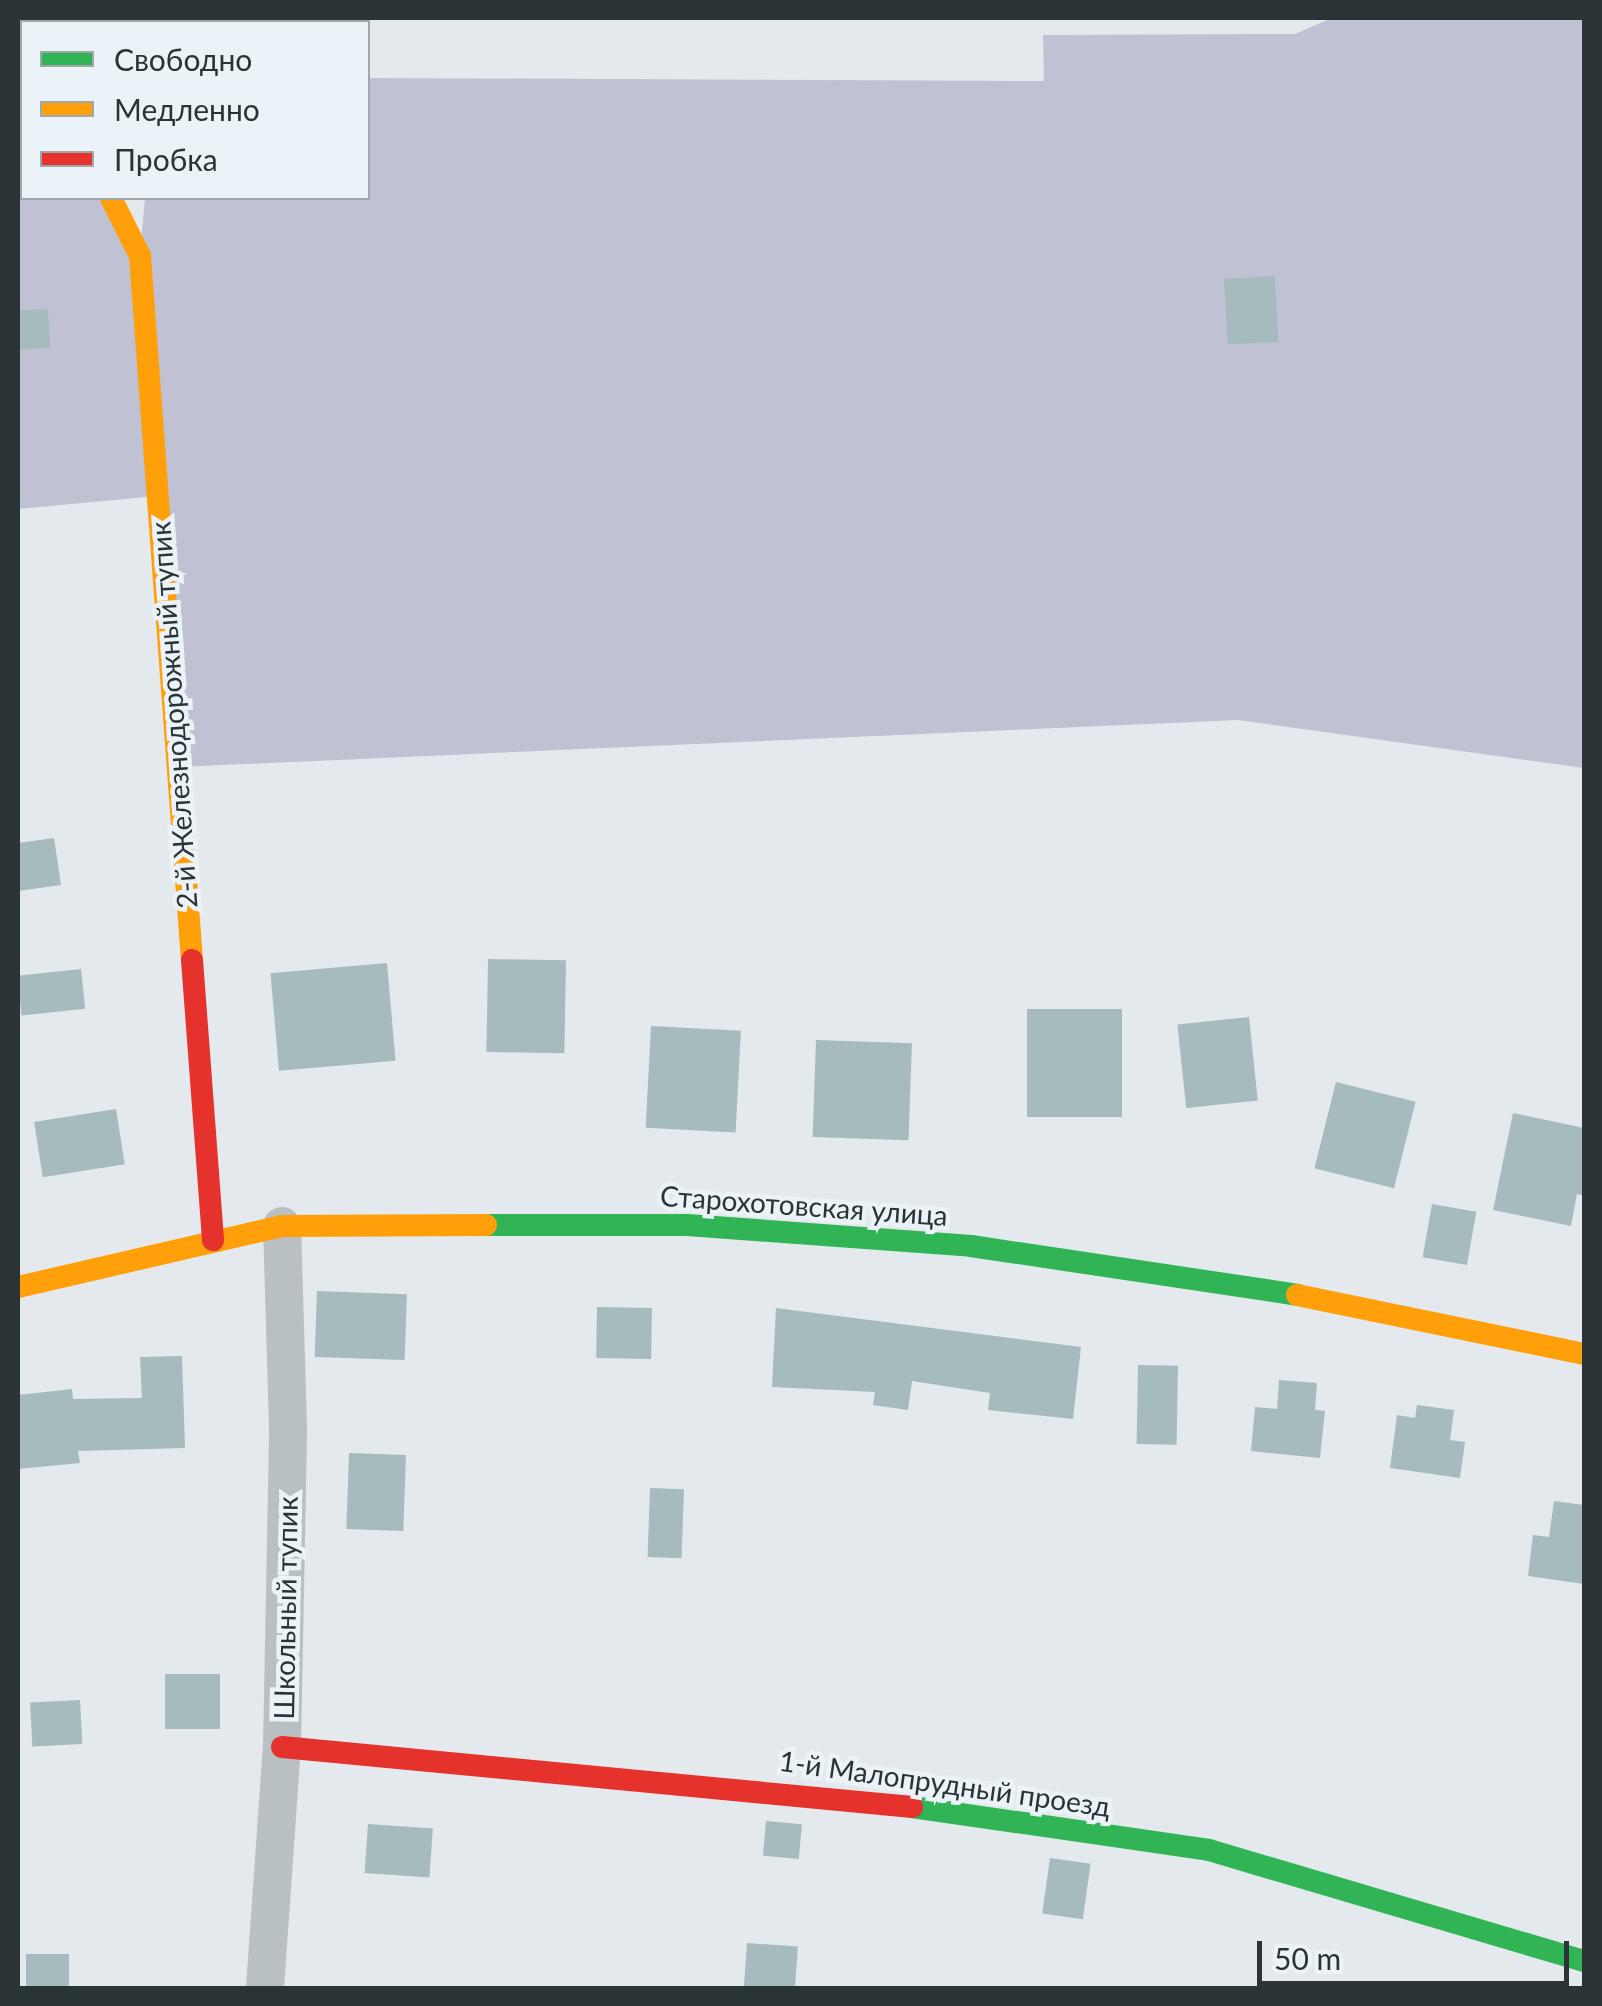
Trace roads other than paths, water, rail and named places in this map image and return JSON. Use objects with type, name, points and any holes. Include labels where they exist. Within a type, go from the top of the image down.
[{"type":"street","name":"2-й Железнодорожный тупик","points":[[112,200],[140,256],[212,1240]]},
{"type":"street","name":"Старохотовская улица","points":[[18,1287],[282,1226],[688,1225],[971,1246],[1242,1284],[1584,1354]]},
{"type":"street","name":"Школьный тупик","points":[[265,1988],[282,1748],[288,1427],[282,1226]]},
{"type":"street","name":"1-й Малопрудный проезд","points":[[282,1748],[839,1796],[1210,1850],[1569,1968]]}]
